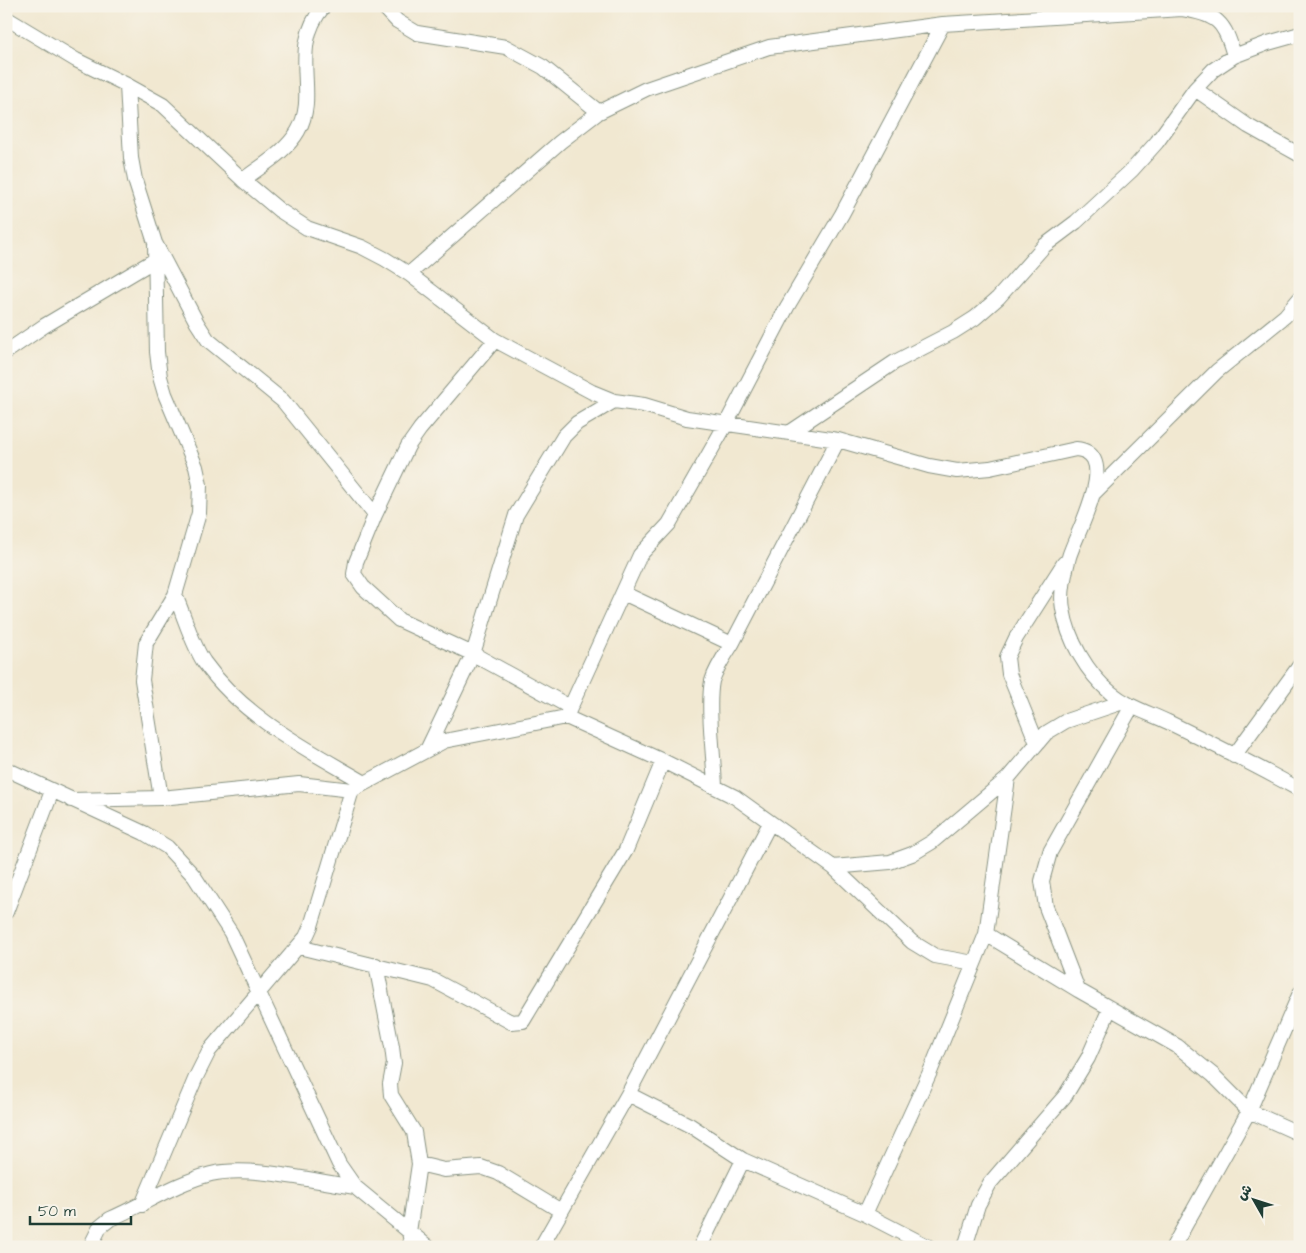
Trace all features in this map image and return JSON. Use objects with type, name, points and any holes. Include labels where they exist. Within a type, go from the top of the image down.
[{"type":"street","points":[[243,180],[287,145],[298,131],[305,106],[305,45],[312,20],[324,6]]},
{"type":"street","points":[[383,6],[397,21],[417,33],[506,47],[543,68],[599,112]]},
{"type":"street","points":[[409,274],[560,142],[599,112],[646,89],[769,47],[944,24],[1182,9],[1205,12],[1219,21],[1228,33],[1234,56]]},
{"type":"street","points":[[6,18],[76,60],[162,105],[243,180],[279,210],[307,228],[362,247],[409,274],[495,340],[592,392],[614,401],[644,405],[687,418],[838,440],[929,466],[957,471],[990,468],[1076,449],[1085,450],[1091,455],[1096,466],[1094,493],[1069,555],[1016,638],[1007,657],[1009,674],[1038,743]]},
{"type":"street","points":[[568,712],[640,555],[669,524],[726,424],[787,307],[842,214],[944,24]]},
{"type":"street","points":[[789,433],[895,362],[953,332],[975,318],[998,298],[1044,246],[1076,222],[1132,170],[1157,142],[1195,89],[1213,70],[1234,56],[1268,43],[1300,34]]},
{"type":"street","points":[[127,85],[135,180],[155,243],[208,340],[283,401],[375,515]]},
{"type":"street","points":[[1195,89],[1248,126],[1300,155]]},
{"type":"street","points":[[155,243],[157,352],[160,377],[196,466],[200,485],[199,512],[175,595],[152,630],[146,643],[142,661],[142,680],[161,798]]},
{"type":"street","points":[[6,352],[44,326],[155,260]]},
{"type":"street","points":[[1094,493],[1217,371],[1285,316],[1300,298]]},
{"type":"street","points":[[495,340],[420,429],[408,446],[375,515],[356,562],[354,574],[363,587],[399,620],[472,654],[568,712],[735,797],[833,867],[918,946],[935,956],[974,963]]},
{"type":"street","points":[[428,748],[472,654],[516,515],[564,436],[577,423],[614,401]]},
{"type":"street","points":[[715,787],[712,681],[718,665],[732,644],[838,440]]},
{"type":"street","points":[[1069,555],[1064,581],[1062,608],[1068,630],[1096,679],[1128,704],[1161,718],[1300,790]]},
{"type":"street","points":[[623,593],[732,644]]},
{"type":"street","points":[[175,595],[203,660],[230,693],[263,721],[365,783]]},
{"type":"street","points":[[1234,756],[1300,665]]},
{"type":"street","points":[[833,867],[890,862],[912,854],[932,842],[1008,778],[1046,733],[1066,721],[1128,704]]},
{"type":"street","points":[[1078,990],[1046,907],[1042,881],[1050,852],[1128,704]]},
{"type":"street","points":[[71,800],[161,798],[299,784],[352,790],[444,741],[568,712]]},
{"type":"street","points":[[299,947],[433,980],[511,1022],[523,1022],[635,834],[663,761]]},
{"type":"street","points":[[6,769],[144,834],[167,847],[194,876],[223,919],[338,1164],[355,1187],[428,1247]]},
{"type":"street","points":[[865,1214],[930,1072],[986,934],[1008,778]]},
{"type":"street","points":[[142,1205],[196,1077],[209,1051],[299,947],[311,926],[352,790]]},
{"type":"street","points":[[6,912],[52,792]]},
{"type":"street","points":[[541,1247],[628,1094],[770,823]]},
{"type":"street","points":[[986,934],[1078,990],[1178,1046],[1213,1075],[1250,1111],[1300,1134]]},
{"type":"street","points":[[376,965],[394,1063],[390,1084],[391,1095],[414,1132],[418,1164],[409,1232],[412,1247]]},
{"type":"street","points":[[1173,1247],[1250,1111],[1300,993]]},
{"type":"street","points":[[965,1247],[978,1205],[990,1183],[1065,1096],[1088,1058],[1110,1008]]},
{"type":"street","points":[[628,1094],[691,1126],[743,1160],[865,1214],[929,1247]]},
{"type":"street","points":[[700,1247],[743,1160]]},
{"type":"street","points":[[418,1164],[444,1170],[480,1167],[498,1173],[561,1212]]},
{"type":"street","points":[[90,1247],[100,1227],[110,1219],[184,1183],[211,1174],[236,1171],[355,1187]]}]
